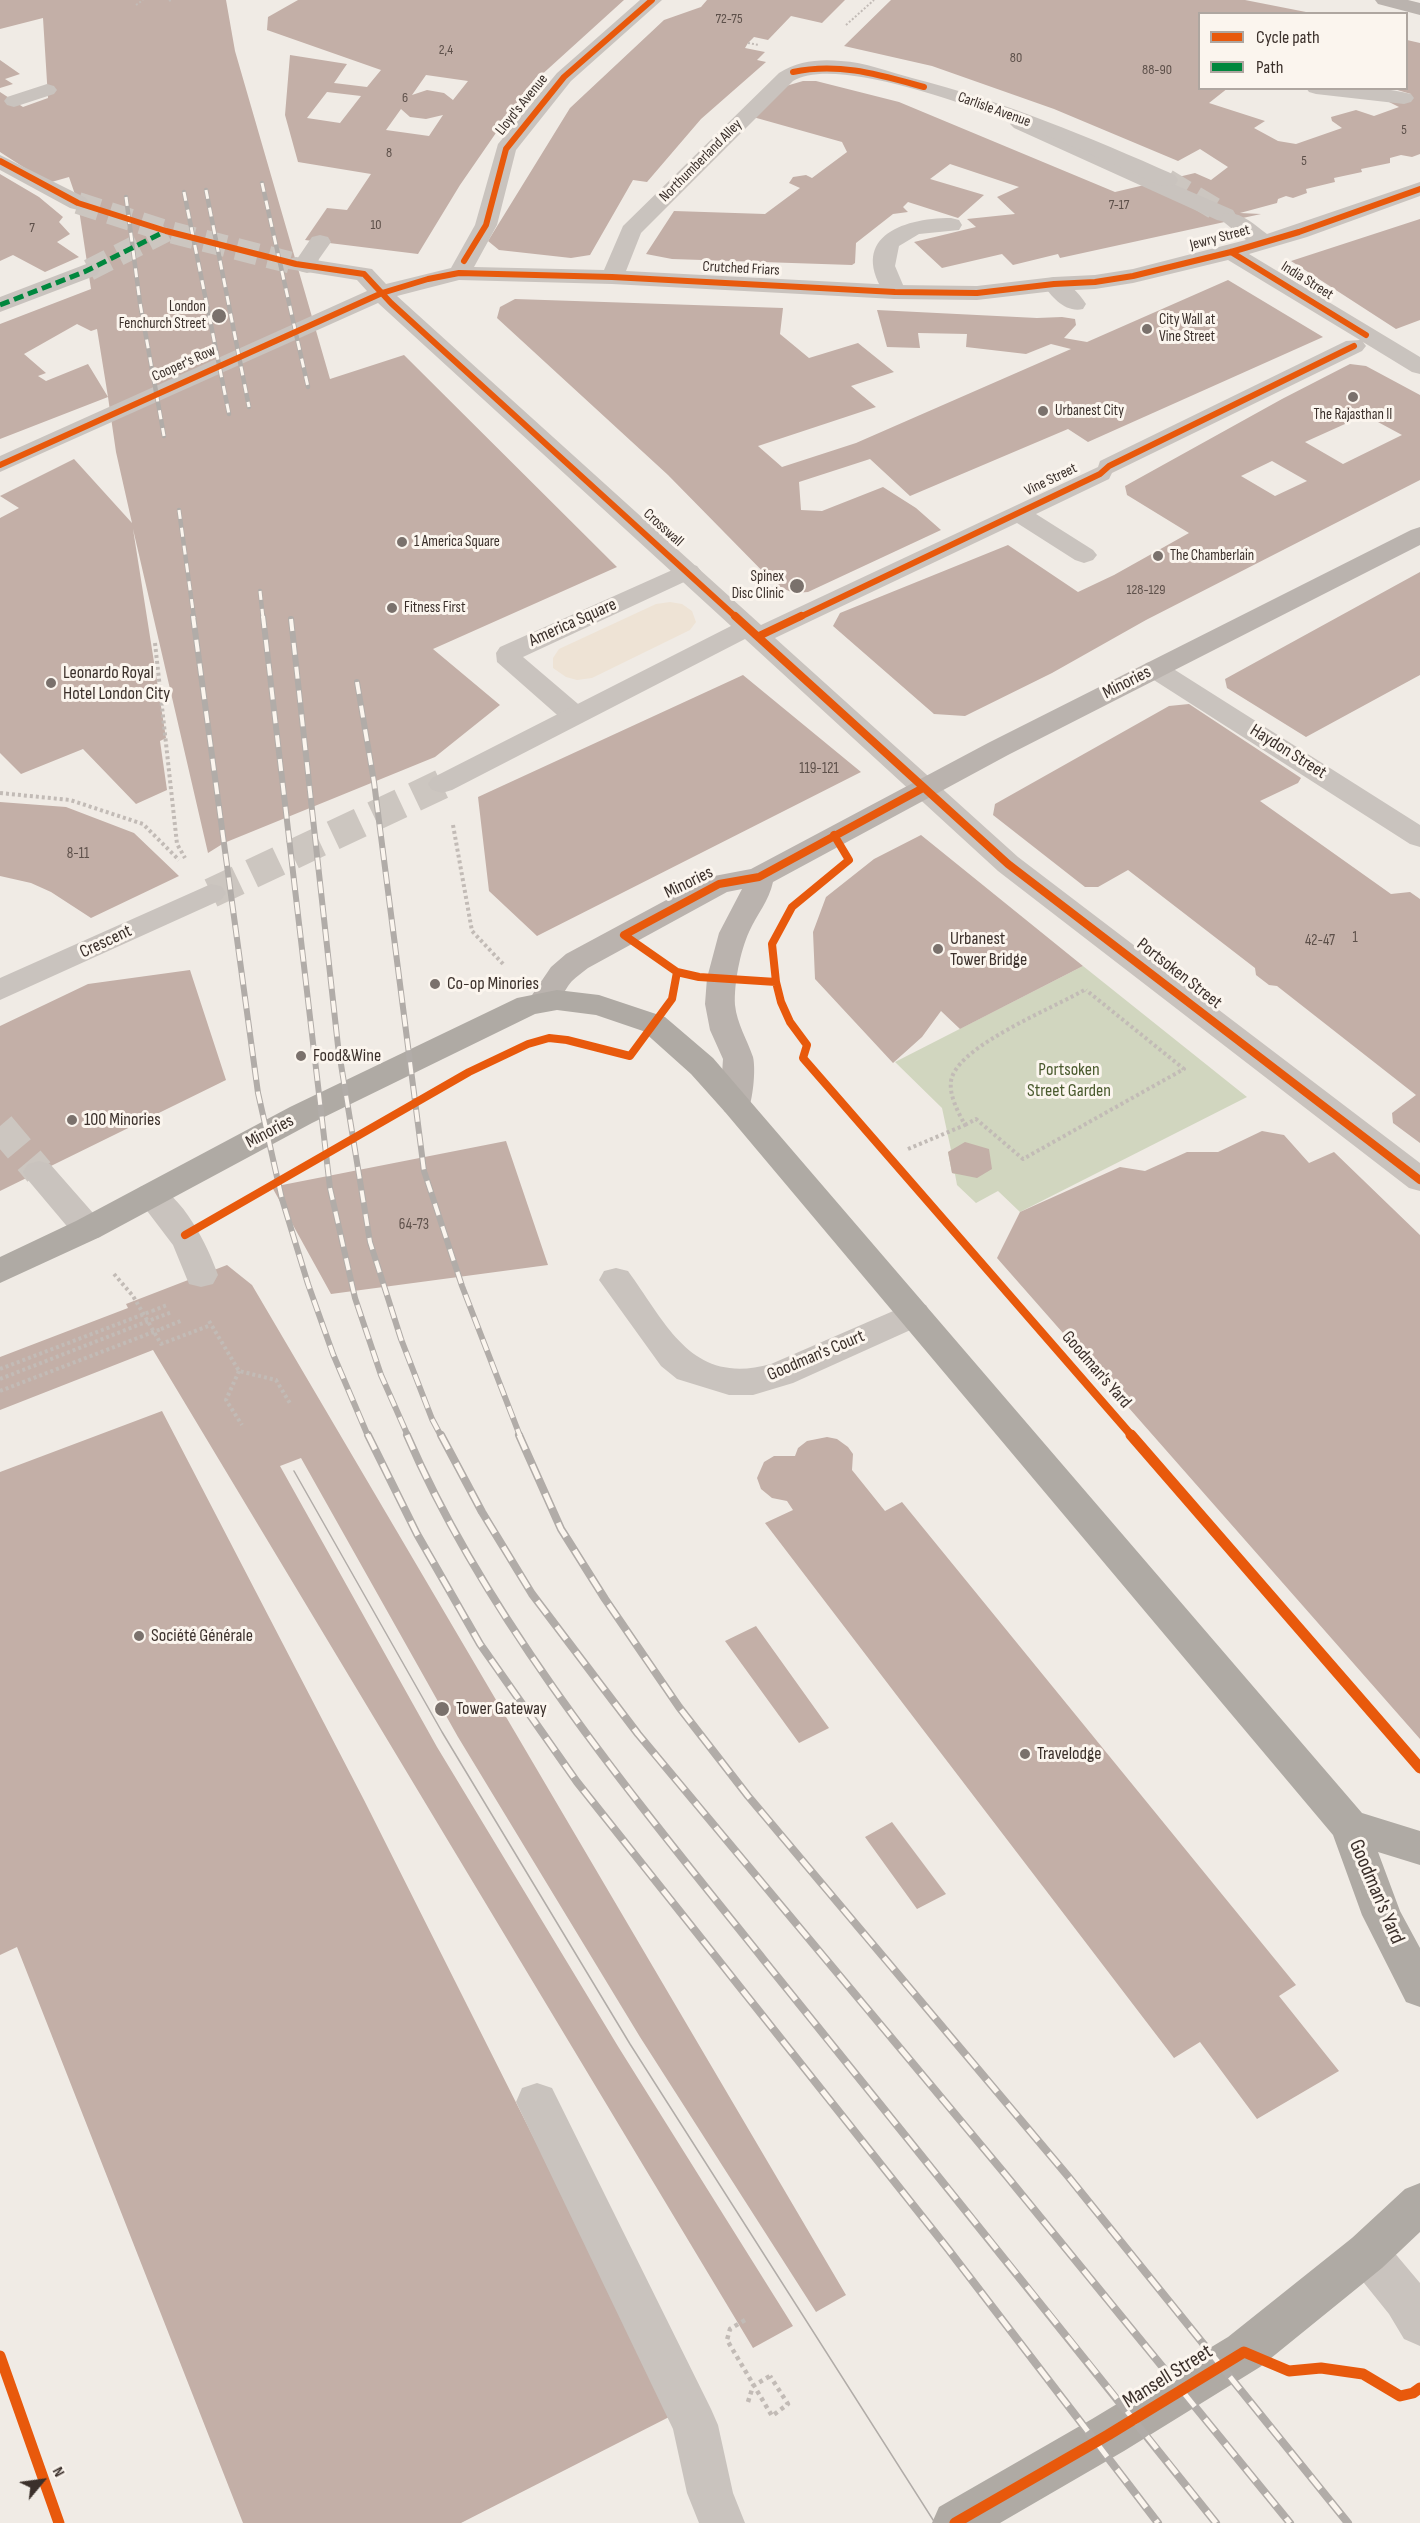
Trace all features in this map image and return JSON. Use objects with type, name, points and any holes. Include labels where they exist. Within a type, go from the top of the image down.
[{"type":"highway","name":"Minories","points":[[0,1271],[88,1229],[301,1115],[528,1005],[543,1001],[599,1005],[654,1024],[702,1066],[736,1104]]},
{"type":"highway","name":"Goodman's Yard","points":[[736,1104],[1348,1826],[1383,1915],[1420,1989]]},
{"type":"highway","name":"Goodman's Yard","points":[[1348,1826],[1420,1848]]},
{"type":"highway","name":"Mansell Street","points":[[955,2523],[1108,2435],[1244,2352],[1367,2253],[1420,2203]]},
{"type":"street","name":"Lloyd's Avenue","points":[[459,273],[486,225],[506,149],[564,77],[652,0]]},
{"type":"street","points":[[1385,0],[1420,9]]},
{"type":"street","name":"Carlisle Avenue","points":[[813,67],[846,68],[958,96],[1120,158],[1167,180]]},
{"type":"street","name":"Northumberland Alley","points":[[612,278],[631,231],[786,77],[794,72],[813,67]]},
{"type":"street","points":[[14,101],[47,90]]},
{"type":"street","points":[[1331,90],[1391,98]]},
{"type":"street","points":[[958,96],[1228,217],[1263,242]]},
{"type":"street","points":[[0,161],[78,203]]},
{"type":"street","name":"Jewry Street","points":[[1022,289],[1133,276],[1231,252],[1308,229],[1420,189]]},
{"type":"street","points":[[895,292],[886,281],[883,258],[886,247],[893,239],[909,230],[951,225]]},
{"type":"street","points":[[320,242],[301,265],[363,274],[382,293]]},
{"type":"street","name":"India Street","points":[[1231,252],[1420,368]]},
{"type":"street","points":[[0,305],[89,270]]},
{"type":"street","name":"Crutched Friars","points":[[459,273],[895,292],[977,293],[1022,289]]},
{"type":"street","name":"Cooper's Row","points":[[0,465],[382,293],[435,277],[459,273]]},
{"type":"street","points":[[1054,284],[1075,304]]},
{"type":"street","name":"Crosswall","points":[[382,293],[923,788]]},
{"type":"street","points":[[1389,350],[1420,336]]},
{"type":"street","name":"Vine Street","points":[[754,632],[1018,513],[1354,346]]},
{"type":"street","name":"Vine Street","points":[[1018,513],[1084,555]]},
{"type":"street","name":"Minories","points":[[543,1001],[562,974],[577,960],[601,946],[719,884],[759,877],[923,788],[1420,535]]},
{"type":"street","name":"America Square","points":[[574,715],[510,662],[509,653],[688,571]]},
{"type":"street","points":[[442,784],[574,715],[754,632]]},
{"type":"street","name":"Haydon Street","points":[[1155,669],[1283,748],[1420,838]]},
{"type":"street","name":"Portsoken Street","points":[[923,788],[1029,880],[1420,1180]]},
{"type":"street","points":[[736,1104],[738,1059],[723,1021],[720,1004],[722,978],[734,933],[756,894],[759,877]]},
{"type":"street","name":"Crescent","points":[[0,990],[211,893]]},
{"type":"street","points":[[39,1172],[88,1229]]},
{"type":"street","points":[[151,1195],[185,1235],[194,1252],[201,1275]]},
{"type":"street","name":"Goodman's Court","points":[[616,1280],[673,1357],[689,1370],[729,1382],[753,1382],[781,1374],[914,1314]]},
{"type":"street","points":[[537,2102],[695,2425],[710,2493],[722,2523]]},
{"type":"street","points":[[1367,2253],[1405,2299],[1420,2324]]},
{"type":"path","points":[[136,5],[143,0]]},
{"type":"path","points":[[155,644],[177,844]]},
{"type":"path","points":[[0,793],[70,800],[143,824],[211,893]]},
{"type":"path","points":[[453,825],[472,931],[508,969]]},
{"type":"path","points":[[908,1149],[965,1125],[976,1119],[1023,1160],[1184,1069],[1086,990],[1004,1033],[962,1061],[952,1076],[952,1091],[965,1125]]},
{"type":"path","points":[[114,1274],[134,1296],[161,1344],[211,1325]]},
{"type":"path","points":[[0,1369],[152,1311]]},
{"type":"path","points":[[0,1379],[156,1318]]},
{"type":"path","points":[[207,1318],[239,1371],[276,1380],[291,1405]]},
{"type":"path","points":[[0,1391],[161,1329]]},
{"type":"path","points":[[239,1371],[226,1400],[242,1425]]},
{"type":"path","points":[[745,2320],[730,2329],[727,2340],[772,2416],[788,2404],[771,2376]]},
{"type":"path","points":[[771,2376],[787,2405],[771,2415],[755,2386],[771,2376]]},
{"type":"path","points":[[753,2386],[771,2376]]},
{"type":"green space","name":"Portsoken Street Garden","points":[[1083,966],[1247,1097],[1020,1212],[998,1191],[976,1203],[957,1185],[955,1174],[952,1173],[948,1152],[951,1150],[942,1108],[895,1062]]},
{"type":"shaded area","points":[[670,602],[682,604],[692,611],[696,622],[690,630],[592,678],[577,680],[566,677],[553,668],[553,658],[559,649],[656,604]]},
{"type":"building","name":"London Fenchurch Street","points":[[0,0],[226,0],[235,51],[330,379],[404,355],[617,567],[433,649],[500,705],[435,757],[224,843],[208,853],[133,529],[166,738],[160,741],[167,790],[136,804],[83,749],[21,774],[0,753],[0,518],[19,508],[0,496],[74,459],[132,523],[116,452],[108,397],[0,439],[0,324],[91,289],[78,203],[69,177],[48,183],[0,152],[0,92],[23,107],[48,98],[43,18],[0,29]],"holes":[[[77,324],[91,331],[97,329],[108,397],[88,364],[46,381],[38,376],[46,373],[24,354]]]},
{"type":"building","points":[[298,0],[624,0],[527,88],[460,185],[418,254],[305,240],[327,208],[347,210],[371,174],[298,162],[285,115],[290,55],[347,64],[334,83],[367,87],[381,70],[267,30],[268,17]],"holes":[[[426,75],[468,81],[453,100],[444,93],[427,90],[412,95]],[[327,92],[361,96],[340,123],[307,118]],[[401,109],[410,117],[426,119],[443,115],[429,136],[386,130]]]},
{"type":"building","points":[[707,0],[845,0],[822,23],[791,16],[768,40],[754,37],[748,43],[745,48],[765,52],[757,60],[766,62],[701,119],[647,182],[633,180],[590,255],[571,258],[499,250],[488,241],[570,108],[664,20],[701,7]]},
{"type":"building","points":[[891,0],[1245,0],[1306,12],[1198,12],[1198,90],[1225,90],[1209,103],[1265,121],[1254,128],[1278,141],[1296,144],[1342,128],[1332,121],[1331,117],[1356,110],[1374,116],[1399,107],[1389,102],[1411,94],[1397,90],[1408,90],[1408,40],[1420,43],[1420,154],[1412,157],[1401,155],[1390,158],[1390,163],[1334,178],[1335,182],[1306,189],[1307,193],[1293,198],[1286,196],[1278,199],[1277,203],[1240,213],[1261,214],[1060,258],[1058,254],[1013,265],[1002,254],[942,268],[914,242],[976,227],[967,219],[1015,214],[997,197],[1019,187],[950,164],[930,179],[984,195],[958,218],[908,202],[903,207],[908,212],[893,214],[856,243],[855,263],[852,265],[672,259],[646,254],[674,211],[765,214],[800,188],[789,183],[793,177],[806,175],[812,178],[847,152],[842,142],[753,117],[786,86],[803,81],[816,81],[899,102],[1115,192],[1195,173],[1211,180],[1228,167],[1200,149],[1178,161],[1054,109],[932,66],[844,46]]},
{"type":"building","points":[[0,60],[20,74],[5,79],[13,84],[0,88]]},
{"type":"building","points":[[0,174],[39,197],[63,217],[59,222],[70,234],[57,242],[79,257],[45,272],[13,255],[0,261]]},
{"type":"building","points":[[1420,219],[1420,320],[1396,329],[1291,261]]},
{"type":"building","points":[[1228,280],[1323,337],[1088,442],[1068,429],[910,496],[870,459],[799,482],[801,510],[822,511],[883,487],[916,508],[941,530],[808,592],[794,593],[777,586],[668,475],[497,318],[500,307],[515,299],[783,308],[780,334],[809,358],[858,343],[894,372],[851,386],[876,407],[758,446],[782,467],[856,443],[1071,349],[1051,344],[1026,354],[966,347],[967,334],[918,333],[920,348],[887,347],[877,310],[1037,318],[1062,317],[1075,319],[1076,325],[1064,338],[1087,342]]},
{"type":"building","points":[[1350,364],[1366,366],[1420,395],[1420,480],[1146,620],[1052,673],[965,716],[934,714],[833,626],[840,613],[1008,545],[1078,592],[1114,575],[1189,533],[1127,495],[1125,486]],"holes":[[[1365,415],[1402,435],[1343,464],[1305,442]],[[1272,461],[1307,481],[1275,496],[1241,476]]]},
{"type":"building","points":[[1420,572],[1420,675],[1306,737],[1227,688],[1225,679]]},
{"type":"building","points":[[743,675],[861,772],[537,936],[489,891],[478,797]]},
{"type":"building","points":[[1189,704],[1301,778],[1298,783],[1260,801],[1391,894],[1410,892],[1420,899],[1420,1143],[1393,1123],[1392,1113],[1416,1095],[1277,986],[1269,985],[1256,975],[1255,968],[1128,870],[1098,887],[1085,887],[993,815],[995,804],[1169,706]]},
{"type":"building","points":[[0,802],[66,807],[134,833],[179,876],[91,918],[51,892],[31,883],[0,876]]},
{"type":"building","name":"Urbanest Tower Bridge","points":[[921,835],[1083,966],[960,1029],[941,1011],[922,1037],[893,1063],[815,979],[813,932],[826,897],[874,859]]},
{"type":"building","name":"100 Minories","points":[[190,970],[226,1080],[0,1191],[0,1026],[88,984]]},
{"type":"building","points":[[1262,1131],[1284,1135],[1309,1163],[1334,1152],[1420,1235],[1420,1739],[997,1258],[1020,1212],[1120,1167],[1145,1171],[1187,1152],[1218,1152]]},
{"type":"building","points":[[506,1141],[548,1265],[331,1294],[272,1187]]},
{"type":"building","points":[[965,1142],[989,1149],[992,1169],[977,1178],[952,1173],[948,1152]]},
{"type":"building","points":[[227,1265],[252,1285],[846,2295],[816,2312],[640,2037],[458,1737],[301,1458],[280,1466],[437,1747],[619,2048],[793,2326],[753,2348],[153,1350],[0,1410],[0,1357],[128,1308],[126,1304]]},
{"type":"building","points":[[162,1411],[364,1800],[673,2415],[461,2523],[243,2523],[17,1947],[0,1955],[0,1472]]},
{"type":"building","name":"Travelodge","points":[[827,1437],[837,1439],[848,1447],[853,1454],[852,1470],[885,1511],[902,1502],[1296,1985],[1279,1996],[1339,2071],[1257,2119],[1200,2042],[1174,2058],[765,1523],[793,1510],[787,1501],[772,1498],[761,1489],[757,1478],[764,1462],[774,1456],[795,1456],[798,1448],[807,1441]]},
{"type":"building","points":[[756,1626],[829,1728],[799,1743],[725,1641]]},
{"type":"building","points":[[892,1822],[946,1894],[917,1909],[865,1837]]},
{"type":"tunnel","points":[[1167,180],[1222,213]]},
{"type":"tunnel","points":[[78,203],[166,231]]},
{"type":"tunnel","points":[[89,270],[166,231]]},
{"type":"tunnel","points":[[166,231],[296,264]]},
{"type":"tunnel","points":[[211,893],[442,784]]},
{"type":"tunnel","points":[[0,1126],[39,1172]]},
{"type":"tram line","points":[[294,1471],[442,1732],[630,2044],[935,2523]]},
{"type":"railway","points":[[262,183],[308,387]]},
{"type":"railway","points":[[206,190],[249,407]]},
{"type":"railway","points":[[184,192],[229,414]]},
{"type":"railway","points":[[126,197],[140,303],[164,436]]},
{"type":"railway","points":[[179,510],[194,618]]},
{"type":"railway","points":[[260,591],[263,618]]},
{"type":"railway","points":[[193,616],[258,1093],[282,1199],[308,1284],[333,1354],[368,1436]]},
{"type":"railway","points":[[263,616],[330,1188],[355,1298],[381,1375],[408,1436]]},
{"type":"railway","points":[[291,619],[338,1046],[370,1242],[401,1339],[432,1419],[441,1436]]},
{"type":"railway","points":[[357,682],[374,782],[424,1171],[462,1286],[520,1436]]},
{"type":"railway","points":[[368,1435],[417,1534],[480,1644],[577,1782],[948,2249],[1158,2523]]},
{"type":"railway","points":[[407,1435],[440,1505],[479,1574],[567,1708],[714,1898],[1216,2523]]},
{"type":"railway","points":[[441,1435],[482,1512],[532,1594],[638,1734],[1005,2174],[1290,2523]]},
{"type":"railway","points":[[519,1435],[561,1529],[605,1599],[679,1707],[748,1796],[1067,2175],[1348,2523]]},
{"type":"marked path","points":[[0,305],[84,272],[166,231]]},
{"type":"cycle path","points":[[464,261],[486,225],[506,149],[564,77],[652,0]]},
{"type":"cycle path","points":[[793,72],[810,68],[843,68],[924,87]]},
{"type":"cycle path","points":[[0,161],[78,203],[166,231],[296,264],[364,274],[391,303],[1008,864],[1420,1180]]},
{"type":"cycle path","points":[[0,465],[382,293],[428,279],[459,273],[612,277],[895,292],[977,293],[1022,289],[1133,276],[1231,252],[1299,232],[1420,189]]},
{"type":"cycle path","points":[[1231,252],[1366,335]]},
{"type":"cycle path","points":[[759,636],[1100,474],[1109,466],[1354,346]]},
{"type":"cycle path","points":[[776,982],[699,977],[677,972],[624,935],[719,884],[759,877],[923,788]]},
{"type":"cycle path","points":[[834,835],[849,860],[792,907],[772,944],[776,982],[781,1002],[790,1022],[807,1045],[803,1058],[1420,1768]]},
{"type":"cycle path","points":[[185,1235],[469,1072],[528,1044],[549,1038],[567,1040],[630,1056],[672,999],[677,972]]},
{"type":"cycle path","points":[[955,2523],[1108,2435],[1244,2352],[1289,2371],[1321,2368],[1363,2374],[1400,2396],[1413,2393],[1420,2388]]},
{"type":"cycle path","points":[[0,2356],[59,2523]]},
{"type":"place","name":"London Fenchurch Street","points":[[219,316]]},
{"type":"place","name":"City Wall at Vine Street","points":[[1147,329]]},
{"type":"place","name":"The Rajasthan II","points":[[1353,397]]},
{"type":"place","name":"Urbanest City","points":[[1043,411]]},
{"type":"place","name":"1 America Square","points":[[402,542]]},
{"type":"place","name":"The Chamberlain","points":[[1158,556]]},
{"type":"place","name":"Spinex Disc Clinic","points":[[797,586]]},
{"type":"place","name":"Fitness First","points":[[392,608]]},
{"type":"place","name":"Leonardo Royal Hotel London City","points":[[51,683]]},
{"type":"place","name":"Urbanest Tower Bridge","points":[[938,949]]},
{"type":"place","name":"Co-op Minories","points":[[435,984]]},
{"type":"place","name":"Food&Wine","points":[[301,1056]]},
{"type":"place","name":"100 Minories","points":[[72,1120]]},
{"type":"place","name":"Société Générale","points":[[139,1636]]},
{"type":"place","name":"Tower Gateway","points":[[442,1709]]},
{"type":"place","name":"Travelodge","points":[[1025,1754]]}]
